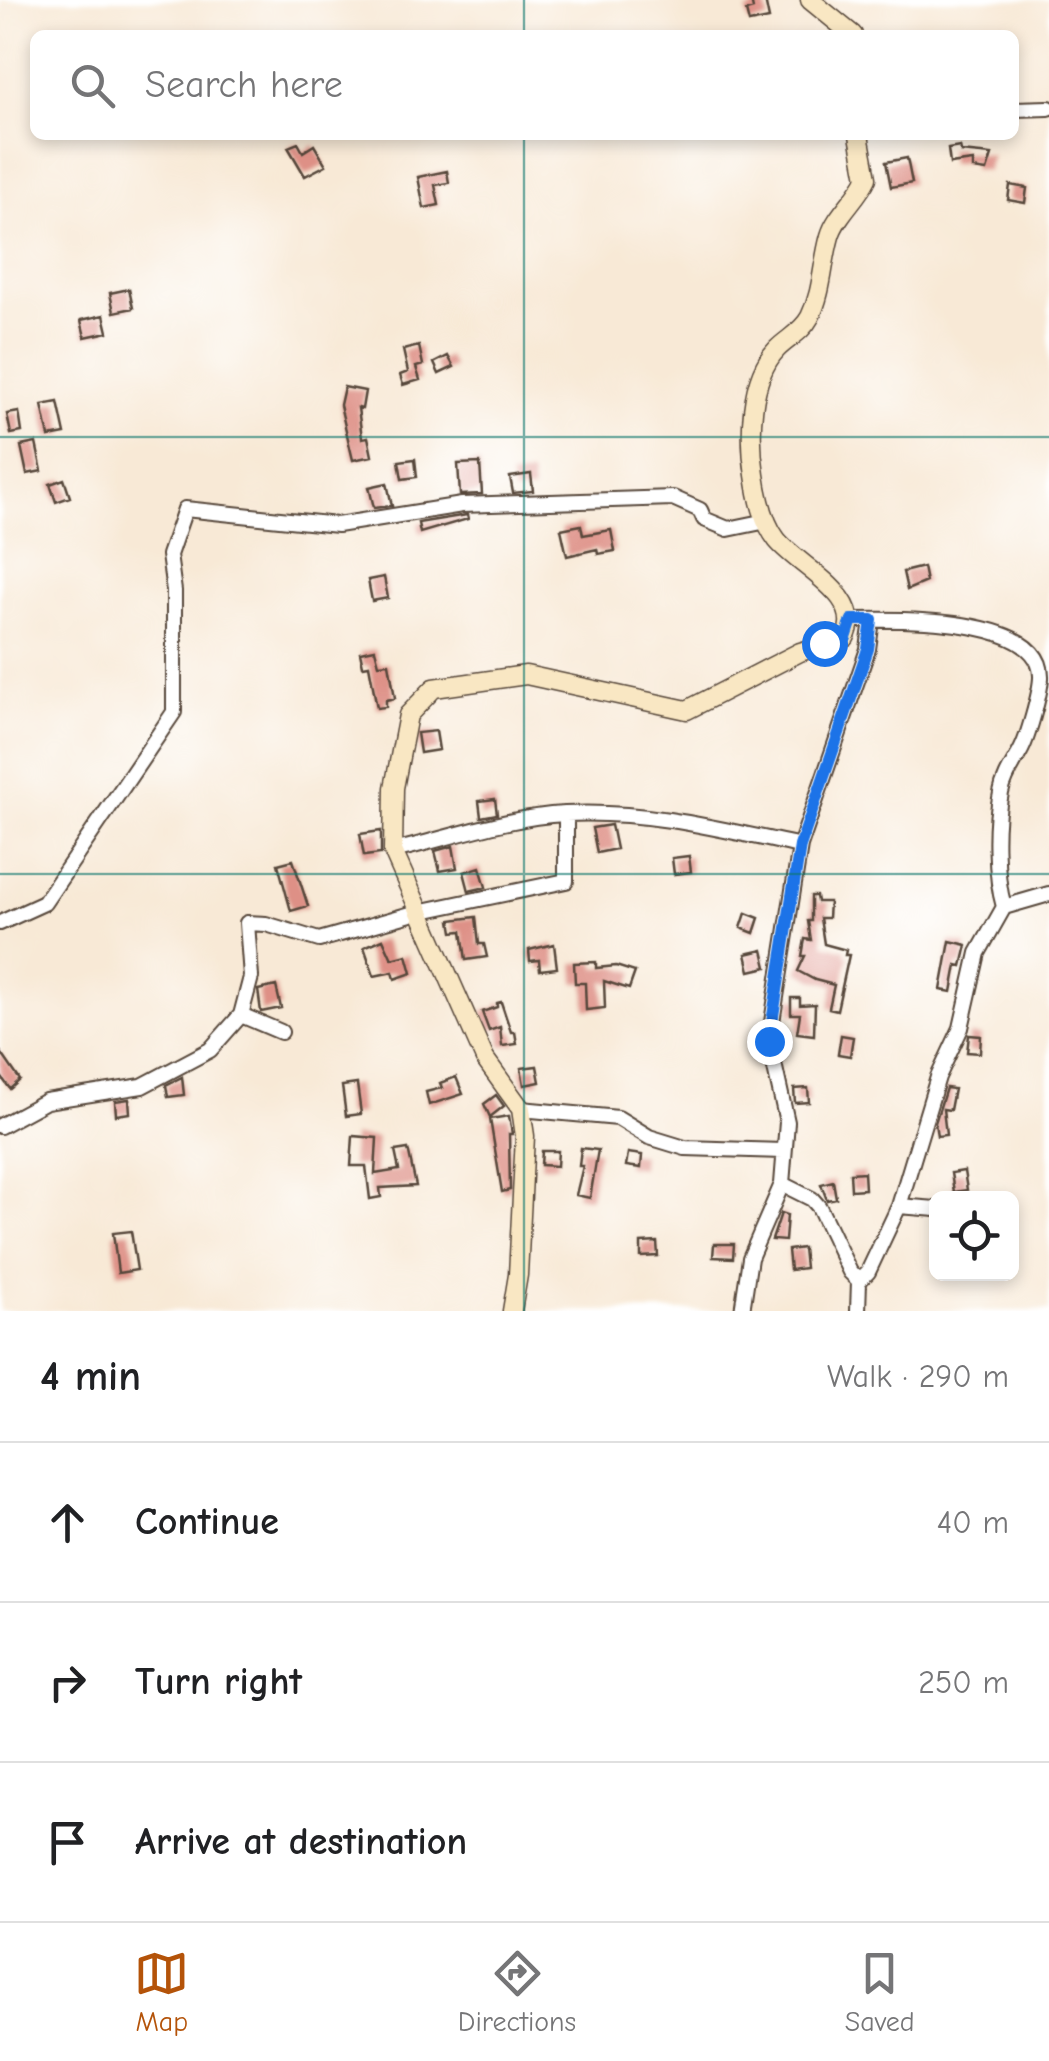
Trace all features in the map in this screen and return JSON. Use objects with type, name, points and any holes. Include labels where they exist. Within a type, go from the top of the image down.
[{"type":"main road","points":[[810,0],[848,30]]},
{"type":"main road","points":[[512,1311],[518,1275],[525,1146],[520,1110],[485,1059],[393,851],[394,788],[408,715],[434,688],[526,674],[687,710],[786,658],[846,638],[852,620],[844,600],[776,539],[758,495],[752,458],[755,404],[767,364],[776,350],[808,321],[819,299],[831,232],[867,178],[859,140]]},
{"type":"street","points":[[1019,109],[1049,108]]},
{"type":"street","points":[[0,924],[44,903],[174,712],[174,592],[169,555],[185,509],[338,525],[462,506],[673,498],[700,510],[704,519],[728,529],[767,521]]},
{"type":"street","points":[[852,620],[988,627],[1023,644],[1039,664],[1041,678],[1022,749],[1010,767],[1001,794],[997,883],[1004,907]]},
{"type":"street","points":[[742,1311],[750,1258],[782,1184],[787,1122],[769,1041],[800,846],[868,649],[872,620]]},
{"type":"street","points":[[393,851],[566,814],[666,817],[800,846]]},
{"type":"street","points":[[0,1126],[46,1101],[142,1086],[210,1050],[242,1015],[251,978],[247,923],[266,924],[320,940],[418,912],[566,880],[566,814]]},
{"type":"street","points":[[858,1311],[859,1281],[868,1272],[899,1206],[938,1077],[961,1028],[978,953],[1004,907],[1049,894]]},
{"type":"street","points":[[242,1015],[281,1032]]},
{"type":"street","points":[[520,1110],[618,1118],[649,1137],[685,1148],[783,1152]]},
{"type":"street","points":[[782,1184],[819,1206],[850,1272],[859,1281]]},
{"type":"street","points":[[899,1206],[929,1208]]},
{"type":"building","points":[[751,0],[765,0],[769,19],[749,23],[746,11],[753,9]]},
{"type":"building","points":[[298,143],[303,152],[314,145],[326,165],[305,176],[288,147]]},
{"type":"building","points":[[960,147],[961,152],[992,155],[987,171],[973,169],[973,161],[950,164],[948,149]]},
{"type":"building","points":[[907,158],[912,183],[891,187],[886,162]]},
{"type":"building","points":[[447,171],[449,183],[435,185],[439,205],[424,208],[418,177]]},
{"type":"building","points":[[1010,185],[1027,188],[1025,203],[1008,200]]},
{"type":"building","points":[[129,289],[133,308],[114,312],[110,293]]},
{"type":"building","points":[[104,315],[108,332],[85,337],[81,320]]},
{"type":"building","points":[[419,346],[423,365],[416,367],[420,380],[403,385],[400,375],[408,372],[403,350]]},
{"type":"building","points":[[448,356],[454,367],[439,374],[434,363]]},
{"type":"building","points":[[344,387],[365,391],[362,409],[358,408],[362,438],[368,437],[372,456],[353,460],[340,405]]},
{"type":"building","points":[[58,402],[65,434],[49,437],[42,405]]},
{"type":"building","points":[[19,412],[22,432],[11,434],[7,414]]},
{"type":"building","points":[[36,443],[42,471],[27,474],[21,446]]},
{"type":"building","points":[[415,459],[417,477],[402,479],[399,461]]},
{"type":"building","points":[[480,463],[482,494],[460,495],[458,464]]},
{"type":"building","points":[[531,474],[533,491],[513,493],[510,477]]},
{"type":"building","points":[[64,479],[70,497],[56,502],[50,484]]},
{"type":"building","points":[[387,483],[392,506],[374,508],[369,487]]},
{"type":"building","points":[[467,515],[468,519],[420,533],[418,523]]},
{"type":"building","points":[[581,525],[583,535],[611,530],[615,551],[598,554],[597,549],[567,556],[561,529]]},
{"type":"building","points":[[923,567],[926,582],[907,590],[903,572]]},
{"type":"building","points":[[384,577],[388,598],[372,601],[368,580]]},
{"type":"building","points":[[375,649],[379,664],[389,663],[395,698],[386,700],[386,707],[377,708],[369,665],[363,666],[360,652]]},
{"type":"building","points":[[436,731],[439,750],[420,753],[417,733]]},
{"type":"building","points":[[495,799],[497,814],[481,817],[479,801]]},
{"type":"building","points":[[611,825],[616,849],[597,853],[592,828]]},
{"type":"building","points":[[381,831],[381,854],[364,856],[360,834]]},
{"type":"building","points":[[453,846],[457,868],[440,871],[435,851]]},
{"type":"building","points":[[689,856],[691,872],[674,874],[672,858]]},
{"type":"building","points":[[293,860],[308,906],[291,911],[278,864]]},
{"type":"building","points":[[480,867],[486,887],[469,891],[464,872]]},
{"type":"building","points":[[811,896],[816,896],[817,902],[829,902],[828,918],[820,918],[824,944],[846,950],[845,955],[849,955],[837,1010],[829,1008],[834,985],[798,971],[805,956],[805,939],[811,940]]},
{"type":"building","points":[[746,913],[759,918],[754,933],[741,928]]},
{"type":"building","points":[[476,917],[479,944],[484,944],[487,957],[466,960],[462,931],[453,932],[451,920]]},
{"type":"building","points":[[383,939],[392,959],[407,955],[412,973],[395,979],[393,972],[374,976],[364,947]]},
{"type":"building","points":[[950,941],[967,945],[962,966],[957,965],[952,992],[941,990]]},
{"type":"building","points":[[554,944],[557,968],[540,970],[539,960],[530,961],[529,950]]},
{"type":"building","points":[[763,950],[767,967],[750,971],[746,954]]},
{"type":"building","points":[[596,962],[596,968],[616,966],[635,972],[629,989],[604,981],[605,1008],[586,1010],[585,983],[575,983],[574,963]]},
{"type":"building","points":[[276,986],[281,1008],[261,1012],[258,990]]},
{"type":"building","points":[[791,998],[800,998],[800,1005],[815,1004],[814,1035],[797,1033],[800,1014],[791,1014]]},
{"type":"building","points":[[501,1002],[517,1044],[502,1046],[500,1027],[489,1031],[482,1012]]},
{"type":"building","points":[[841,1035],[853,1037],[850,1056],[838,1054]]},
{"type":"building","points":[[969,1035],[981,1036],[980,1053],[967,1052]]},
{"type":"building","points":[[0,1051],[20,1080],[10,1089],[0,1075]]},
{"type":"building","points":[[537,1066],[540,1082],[524,1085],[521,1068]]},
{"type":"building","points":[[182,1077],[184,1095],[168,1097],[166,1085]]},
{"type":"building","points":[[456,1077],[463,1094],[429,1105],[426,1092],[442,1088],[440,1083]]},
{"type":"building","points":[[357,1084],[361,1114],[346,1116],[342,1086]]},
{"type":"building","points":[[808,1088],[809,1102],[795,1103],[794,1089]]},
{"type":"building","points":[[946,1088],[954,1089],[950,1110],[943,1109],[946,1135],[937,1136],[935,1123]]},
{"type":"building","points":[[496,1095],[504,1106],[490,1117],[484,1104]]},
{"type":"building","points":[[129,1099],[130,1113],[116,1115],[115,1101]]},
{"type":"building","points":[[509,1116],[510,1190],[502,1192],[490,1119]]},
{"type":"building","points":[[353,1136],[377,1138],[375,1174],[399,1170],[395,1151],[408,1149],[416,1186],[380,1188],[381,1197],[370,1199],[366,1166],[351,1166]]},
{"type":"building","points":[[581,1148],[598,1150],[590,1198],[576,1195],[583,1166],[579,1166]]},
{"type":"building","points":[[542,1151],[558,1151],[557,1166],[541,1165]]},
{"type":"building","points":[[628,1153],[642,1155],[641,1168],[626,1166]]},
{"type":"building","points":[[964,1171],[967,1190],[954,1191],[951,1173]]},
{"type":"building","points":[[864,1172],[865,1189],[851,1190],[850,1173]]},
{"type":"building","points":[[833,1181],[836,1198],[827,1200],[821,1184]]},
{"type":"building","points":[[781,1213],[787,1215],[785,1241],[772,1240]]},
{"type":"building","points":[[131,1231],[137,1270],[118,1273],[113,1233]]},
{"type":"building","points":[[657,1242],[658,1256],[641,1257],[641,1243]]},
{"type":"building","points":[[714,1244],[734,1244],[733,1258],[713,1257]]},
{"type":"building","points":[[803,1248],[805,1268],[790,1270],[788,1250]]},
{"type":"route","points":[[769,1041],[800,846],[868,649],[872,620],[852,620],[846,638],[824,643]]}]
